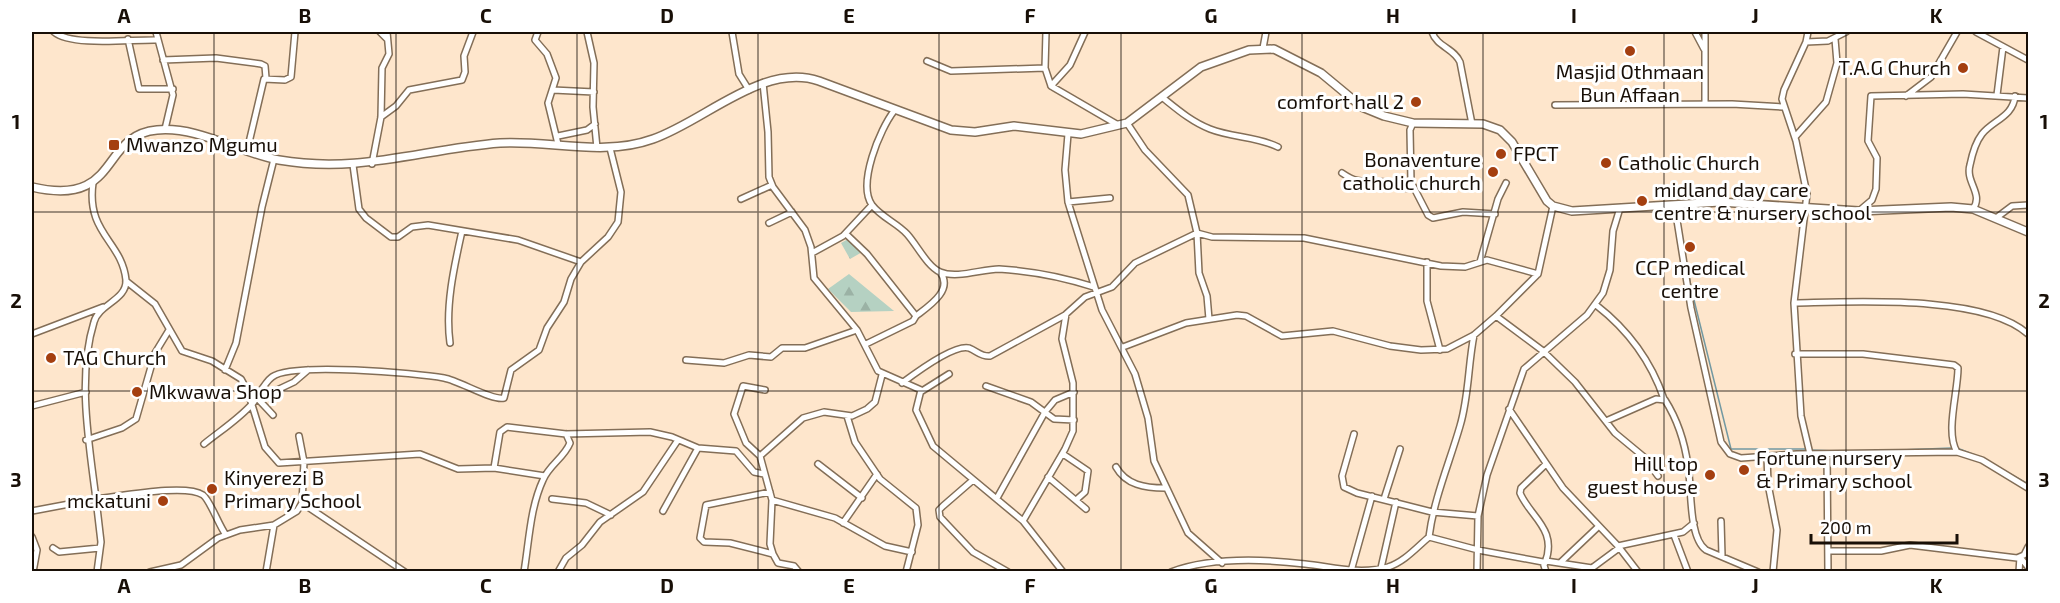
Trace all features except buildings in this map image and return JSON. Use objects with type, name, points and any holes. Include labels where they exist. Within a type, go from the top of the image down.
[{"type":"street","points":[[54,32],[70,38],[158,40]]},
{"type":"street","points":[[156,32],[173,89],[165,129]]},
{"type":"street","points":[[266,78],[285,80],[291,77],[295,32]]},
{"type":"street","points":[[380,32],[388,41]]},
{"type":"street","points":[[372,164],[381,117],[382,68],[389,54],[387,32]]},
{"type":"street","points":[[381,117],[396,106],[409,90],[462,80],[465,72],[464,56],[473,32]]},
{"type":"street","points":[[538,32],[535,40],[547,54],[554,70],[556,83],[549,97],[549,107],[558,136],[558,144]]},
{"type":"street","points":[[587,32],[594,63],[597,148]]},
{"type":"street","points":[[732,32],[739,74],[749,90]]},
{"type":"street","points":[[1046,32],[1045,68],[1051,86],[1119,125]]},
{"type":"street","points":[[1051,86],[1070,64],[1085,32]]},
{"type":"street","points":[[1263,48],[1266,32]]},
{"type":"street","points":[[1432,32],[1436,41],[1458,56],[1472,124]]},
{"type":"street","points":[[1695,32],[1705,50]]},
{"type":"street","points":[[1705,32],[1705,104]]},
{"type":"street","points":[[1808,32],[1806,42],[1784,90],[1783,107],[1794,137],[1807,194],[1794,303],[1801,416],[1810,454]]},
{"type":"street","points":[[1806,42],[1822,43],[1846,32]]},
{"type":"street","points":[[1905,97],[1932,76],[1957,32]]},
{"type":"street","points":[[1976,32],[2028,60]]},
{"type":"street","points":[[128,39],[139,89],[173,89]]},
{"type":"street","points":[[1794,137],[1826,102],[1837,63],[1835,39]]},
{"type":"street","points":[[1997,95],[2003,47]]},
{"type":"street","points":[[32,188],[63,190],[93,183],[109,168],[125,142],[143,132],[165,129],[185,132],[274,159],[321,165],[372,164],[472,146],[514,143],[610,148],[637,144],[667,134],[749,90],[788,76],[807,77],[894,111],[963,132],[1014,126],[1068,134],[1093,132],[1127,123],[1201,67],[1249,50],[1263,48],[1274,49],[1303,62],[1362,107],[1413,123],[1491,126],[1506,135],[1542,195],[1553,206],[1572,211],[1739,201],[1805,209],[1859,211],[1929,206],[1973,209],[2028,232]]},
{"type":"street","points":[[163,60],[216,58],[265,66],[266,78],[260,90],[247,151]]},
{"type":"street","points":[[927,61],[951,71],[1045,68]]},
{"type":"street","points":[[763,84],[768,132],[768,173],[772,185],[805,230],[812,253],[814,278],[857,330],[882,375],[922,391]]},
{"type":"street","points":[[553,90],[594,92]]},
{"type":"street","points":[[1859,211],[1872,201],[1876,189],[1877,158],[1868,141],[1871,96],[1905,97],[1962,93],[2028,98]]},
{"type":"street","points":[[1973,209],[1976,205],[1977,194],[1968,174],[1976,145],[1983,133],[2008,112],[2015,96]]},
{"type":"street","points":[[1163,98],[1187,117],[1212,130],[1259,138],[1278,147]]},
{"type":"street","points":[[1555,105],[1705,104],[1783,107]]},
{"type":"street","points":[[866,344],[913,321],[938,298],[944,288],[944,277],[906,232],[872,205],[867,187],[869,169],[883,130],[894,111]]},
{"type":"street","points":[[558,136],[587,130],[596,123]]},
{"type":"street","points":[[1127,123],[1145,150],[1185,190],[1191,202],[1197,233],[1199,273],[1207,297],[1209,319]]},
{"type":"street","points":[[1342,173],[1358,183],[1384,182],[1400,188],[1408,188],[1411,182],[1410,130],[1413,123]]},
{"type":"street","points":[[1068,134],[1065,170],[1068,202],[1094,289],[1109,325],[1123,346],[1143,400],[1148,418],[1152,453],[1165,488],[1190,537],[1222,562]]},
{"type":"street","points":[[204,444],[258,399],[277,374],[344,369],[445,379],[502,399],[505,396],[511,370],[539,350],[547,328],[564,302],[571,279],[581,262],[608,237],[620,214],[620,183],[610,148]]},
{"type":"street","points":[[225,370],[236,343],[262,207],[274,159]]},
{"type":"street","points":[[353,165],[359,209],[366,218],[391,237],[398,237],[412,227],[424,225],[518,240],[581,262]]},
{"type":"street","points":[[1411,182],[1431,217],[1463,212],[1495,214]]},
{"type":"street","points":[[93,183],[91,199],[93,215],[120,261],[126,281],[155,304],[169,330],[186,354],[212,361],[245,384],[259,433],[273,459],[279,463],[420,454],[458,469],[494,468],[545,476]]},
{"type":"street","points":[[1480,262],[1498,199],[1506,183]]},
{"type":"street","points":[[741,198],[772,185]]},
{"type":"street","points":[[1068,202],[1110,198]]},
{"type":"street","points":[[1680,204],[1676,214],[1691,308],[1721,442],[1735,456],[1957,452],[1983,460],[2028,488]]},
{"type":"street","points":[[812,253],[846,234],[872,205]]},
{"type":"street","points":[[1996,218],[2012,207],[2028,205]]},
{"type":"street","points":[[1123,346],[1186,323],[1242,315],[1282,336],[1333,332],[1390,346],[1447,349],[1473,335],[1496,316],[1538,274],[1553,206]]},
{"type":"street","points":[[1477,572],[1478,516],[1487,475],[1524,369],[1596,305],[1610,270],[1613,231],[1620,208]]},
{"type":"street","points":[[769,224],[792,212]]},
{"type":"street","points":[[450,343],[448,322],[452,282],[462,231]]},
{"type":"street","points":[[940,272],[1012,270],[1050,274],[1094,289],[1113,287],[1135,263],[1197,233],[1219,237],[1304,238],[1454,267],[1487,260],[1538,274]]},
{"type":"street","points":[[846,234],[867,254],[916,316]]},
{"type":"street","points":[[1426,262],[1427,301],[1440,350]]},
{"type":"street","points":[[32,334],[105,306],[121,295],[126,281]]},
{"type":"street","points":[[902,383],[939,358],[961,349],[968,348],[990,357],[1066,314],[1094,289]]},
{"type":"street","points":[[1794,303],[1876,303],[1951,307],[2007,319],[2028,334]]},
{"type":"street","points":[[1596,305],[1616,321],[1651,367],[1684,446],[1694,523],[1702,548],[1758,572]]},
{"type":"street","points":[[97,572],[100,548],[96,499],[86,440],[86,392],[92,329],[95,319],[105,306]]},
{"type":"street","points":[[1023,521],[1071,438],[1074,420],[1074,392],[1062,339],[1066,314]]},
{"type":"street","points":[[1496,316],[1543,351],[1575,382],[1615,433],[1644,457],[1658,476]]},
{"type":"street","points":[[86,440],[122,428],[136,419],[155,353],[169,330]]},
{"type":"street","points":[[686,360],[724,363],[749,355],[771,357],[782,348],[805,348],[857,330]]},
{"type":"street","points":[[1171,572],[1188,566],[1222,562],[1301,563],[1351,571],[1381,568],[1404,559],[1429,537],[1432,512],[1463,414],[1469,386],[1473,335]]},
{"type":"street","points":[[1796,354],[1863,354],[1954,365],[1958,368],[1958,386],[1952,436],[1957,452]]},
{"type":"street","points":[[258,399],[294,381],[308,370]]},
{"type":"street","points":[[949,374],[922,391],[916,410],[929,440],[1023,521],[1063,572]]},
{"type":"street","points":[[760,456],[803,418],[824,412],[847,416],[867,409],[875,402],[882,375]]},
{"type":"street","points":[[765,390],[743,386],[734,414],[746,443],[760,456],[770,492],[772,554],[778,563],[794,566],[800,572]]},
{"type":"street","points":[[986,386],[1031,402],[1058,420],[1074,420]]},
{"type":"street","points":[[32,406],[86,392]]},
{"type":"street","points":[[997,498],[1045,412],[1055,400],[1074,392]]},
{"type":"street","points":[[258,399],[273,415]]},
{"type":"street","points":[[1606,421],[1656,399],[1664,399]]},
{"type":"street","points":[[1509,409],[1563,488],[1638,572]]},
{"type":"street","points":[[847,416],[855,442],[877,474],[886,485],[904,496],[916,508],[918,525],[906,572]]},
{"type":"street","points":[[494,468],[499,435],[503,429],[536,429],[566,434],[640,431],[678,440],[698,448],[736,451],[754,472],[764,474]]},
{"type":"street","points":[[524,572],[531,524],[545,476],[567,450],[570,442],[566,434]]},
{"type":"street","points":[[1354,434],[1342,483],[1350,490],[1432,512],[1478,516]]},
{"type":"street","points":[[150,572],[181,565],[196,555],[200,549],[226,535],[250,527],[274,525],[297,511],[302,504],[304,462],[303,447],[298,436]]},
{"type":"street","points":[[558,572],[566,558],[582,545],[600,522],[643,492],[678,440]]},
{"type":"street","points":[[663,511],[698,448]]},
{"type":"street","points":[[1384,499],[1400,449]]},
{"type":"street","points":[[1063,454],[1088,471],[1085,492],[1076,500]]},
{"type":"street","points":[[1827,454],[1828,572]]},
{"type":"street","points":[[1767,456],[1768,484],[1777,530],[1773,572]]},
{"type":"street","points":[[818,464],[862,498]]},
{"type":"street","points":[[1546,464],[1521,488],[1520,493],[1545,529],[1549,551],[1545,562],[1546,572]]},
{"type":"street","points":[[1116,467],[1132,483],[1146,487],[1165,488]]},
{"type":"street","points":[[843,523],[877,474]]},
{"type":"street","points":[[1048,477],[1086,509]]},
{"type":"street","points":[[973,480],[940,509],[940,517],[973,552],[1008,572]]},
{"type":"street","points":[[32,511],[154,491],[196,493],[203,495],[215,520],[226,535]]},
{"type":"street","points":[[770,492],[706,505],[700,538],[704,542],[729,543],[772,554]]},
{"type":"street","points":[[1351,571],[1372,496]]},
{"type":"street","points":[[552,499],[586,503],[611,515]]},
{"type":"street","points":[[772,500],[810,510],[843,523],[885,546],[912,552]]},
{"type":"street","points":[[1381,568],[1396,502]]},
{"type":"street","points":[[302,504],[405,572]]},
{"type":"street","points":[[1721,521],[1722,556]]},
{"type":"street","points":[[1429,537],[1478,550],[1554,564],[1561,562],[1592,568],[1618,547],[1674,535],[1685,531],[1694,523]]},
{"type":"street","points":[[266,572],[274,525]]},
{"type":"street","points":[[1561,562],[1599,526]]},
{"type":"street","points":[[1674,535],[1688,572]]},
{"type":"street","points":[[32,537],[37,550],[33,572]]},
{"type":"street","points":[[1828,551],[1881,551],[1910,545],[2007,558],[2020,557]]},
{"type":"street","points":[[53,548],[59,552],[100,548]]},
{"type":"street","points":[[2019,572],[2020,557],[2028,548]]},
{"type":"street","points":[[2020,557],[2028,567]]},
{"type":"street","points":[[1297,572],[1301,563]]},
{"type":"green space","points":[[850,238],[864,251],[850,259],[841,243]]},
{"type":"green space","points":[[849,274],[894,311],[851,312],[828,289]]},
{"type":"waterway","points":[[1684,249],[1692,292],[1731,449],[1806,449]]},
{"type":"waterway","points":[[1900,450],[1952,448]]},
{"type":"waterway","points":[[1957,448],[1975,455]]},
{"type":"waterway","points":[[1810,450],[1836,451]]},
{"type":"waterway","points":[[1998,467],[2028,484]]},
{"type":"place","name":"Masjid Othmaan Bun Affaan","points":[[1630,51]]},
{"type":"place","name":"T.A.G Church","points":[[1963,68]]},
{"type":"place","name":"comfort hall 2","points":[[1416,102]]},
{"type":"place","name":"Mwanzo Mgumu","points":[[114,145]]},
{"type":"place","name":"FPCT","points":[[1501,154]]},
{"type":"place","name":"Catholic Church","points":[[1606,163]]},
{"type":"place","name":"Bonaventure catholic church","points":[[1493,172]]},
{"type":"place","name":"midland day care centre & nursery school","points":[[1642,201]]},
{"type":"place","name":"CCP medical centre","points":[[1690,247]]},
{"type":"place","name":"TAG Church","points":[[51,358]]},
{"type":"place","name":"Mkwawa Shop","points":[[137,392]]},
{"type":"place","name":"Fortune nursery & Primary school","points":[[1744,470]]},
{"type":"place","name":"Hill top guest house","points":[[1710,475]]},
{"type":"place","name":"Kinyerezi B Primary School","points":[[212,489]]},
{"type":"place","name":"mckatuni","points":[[163,501]]}]
